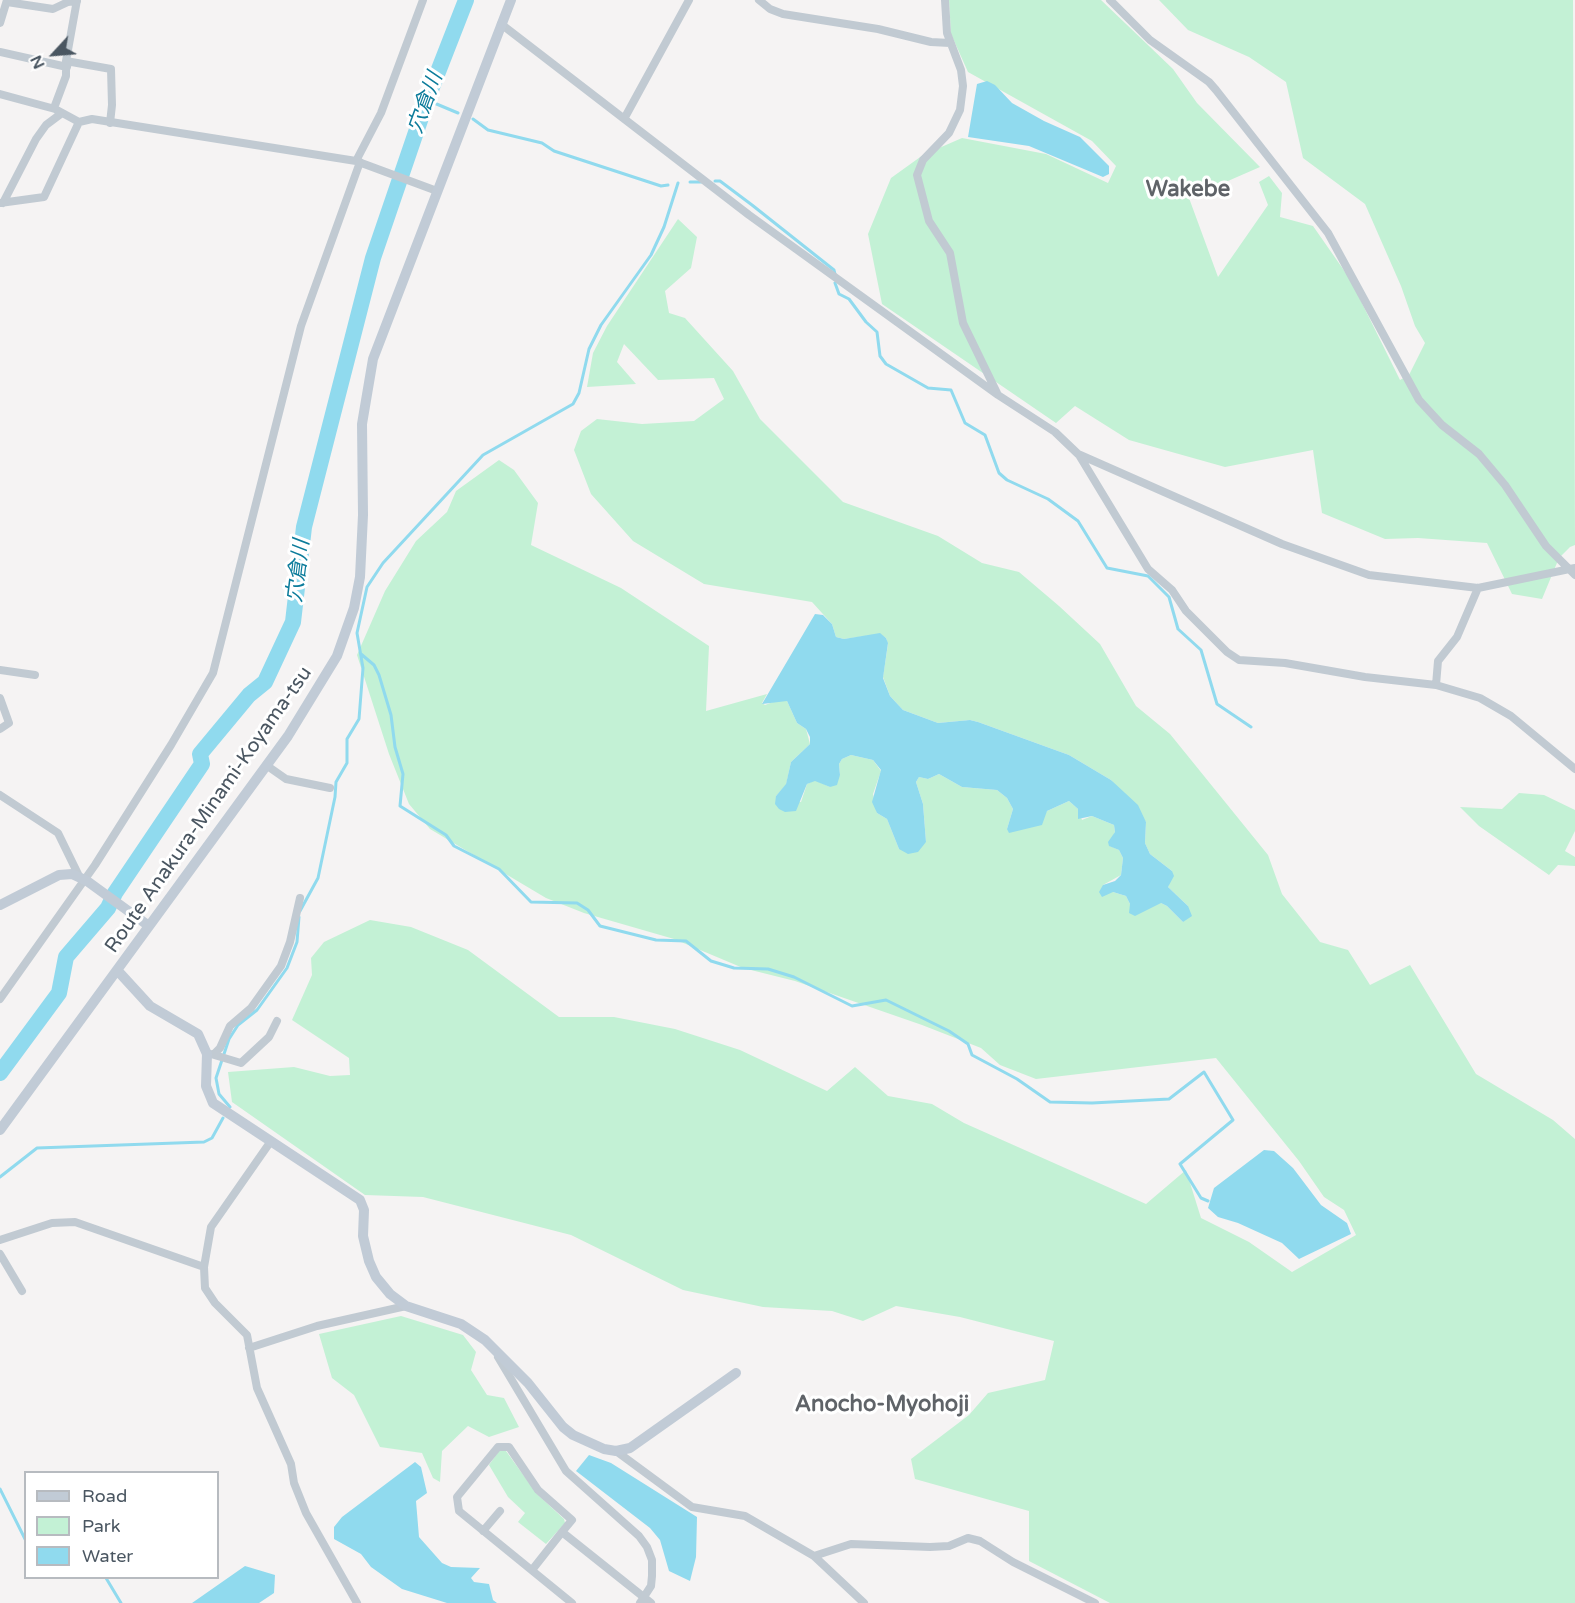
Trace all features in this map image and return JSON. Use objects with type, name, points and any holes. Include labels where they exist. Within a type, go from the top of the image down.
[{"type":"main road","name":"Route Anakura-Minami-Koyama-tsu","points":[[0,1130],[117,970],[145,924],[266,765],[324,680],[337,656],[354,608],[362,558],[362,424],[366,391],[379,342],[434,189],[511,0]]},
{"type":"main road","points":[[0,905],[59,875],[83,879],[145,924]]},
{"type":"main road","points":[[117,970],[150,1006],[198,1034],[217,1055],[206,1086],[213,1103],[360,1200],[364,1210],[363,1236],[369,1261],[385,1289],[406,1306],[461,1324],[485,1340],[528,1383],[563,1427],[583,1441],[616,1451],[639,1443],[736,1372]]},
{"type":"street","points":[[0,23],[7,1],[53,9],[77,0],[66,76],[54,108]]},
{"type":"street","points":[[0,999],[83,879],[171,745],[213,673],[301,326],[375,121],[381,113],[423,0]]},
{"type":"street","points":[[624,119],[688,0]]},
{"type":"street","points":[[759,0],[770,9],[783,14],[878,29],[931,42],[950,43]]},
{"type":"street","points":[[945,0],[950,43],[961,70],[963,86],[960,110],[949,133],[923,160],[917,175],[929,221],[950,253],[963,323],[998,395]]},
{"type":"street","points":[[1110,0],[1150,40],[1209,82],[1216,90],[1328,233],[1419,400],[1442,425],[1479,454],[1505,485],[1546,546],[1573,571]]},
{"type":"street","points":[[501,24],[749,215],[998,395],[1055,432],[1078,454],[1148,569],[1172,590],[1186,611],[1227,652],[1239,660],[1285,663],[1365,677],[1436,685],[1480,698],[1511,716],[1575,769]]},
{"type":"street","points":[[0,52],[66,64],[111,69],[110,123]]},
{"type":"street","points":[[0,93],[54,108],[79,122]]},
{"type":"street","points":[[2,203],[36,139],[46,125],[63,113]]},
{"type":"street","points":[[2,203],[44,197],[79,122],[86,119],[360,162],[434,189]]},
{"type":"street","points":[[1078,454],[1327,562],[1369,575],[1478,588],[1573,571]]},
{"type":"street","points":[[1436,685],[1438,661],[1457,637],[1478,588]]},
{"type":"street","points":[[0,670],[35,675]]},
{"type":"street","points":[[0,698],[9,723],[0,729]]},
{"type":"street","points":[[266,765],[286,779],[330,788]]},
{"type":"street","points":[[2,798],[58,833],[83,879]]},
{"type":"street","points":[[277,1021],[269,1036],[241,1063],[217,1055],[230,1026],[251,1008],[281,966],[290,942],[300,898]]},
{"type":"street","points":[[271,1141],[211,1227],[204,1267],[205,1288],[247,1335],[257,1388],[291,1464],[294,1483],[306,1513],[357,1603]]},
{"type":"street","points":[[0,1240],[52,1223],[75,1222],[204,1267]]},
{"type":"street","points":[[0,1254],[22,1291]]},
{"type":"street","points":[[249,1348],[317,1326],[406,1306]]},
{"type":"street","points":[[494,1350],[566,1471],[644,1542],[653,1568],[651,1586],[645,1601],[562,1532]]},
{"type":"street","points":[[531,1570],[572,1520],[538,1490],[508,1447],[498,1447],[457,1497],[459,1511],[483,1531],[531,1570],[572,1603]]},
{"type":"street","points":[[616,1451],[692,1507],[746,1516],[814,1556],[864,1603]]},
{"type":"street","points":[[483,1531],[500,1511]]},
{"type":"street","points":[[814,1556],[851,1545],[949,1546],[968,1538],[980,1541],[1023,1568],[1095,1603]]},
{"type":"green space","points":[[949,0],[1101,0],[1173,69],[1197,103],[1260,167],[1189,198],[1218,277],[1268,205],[1259,182],[1269,176],[1282,193],[1280,217],[1313,226],[1350,279],[1400,380],[1409,375],[1425,343],[1415,326],[1401,286],[1365,204],[1303,158],[1286,82],[1249,57],[1188,30],[1159,0],[1573,0],[1575,545],[1559,558],[1542,599],[1512,594],[1487,543],[1418,538],[1385,539],[1322,513],[1313,450],[1225,467],[1129,440],[1075,406],[1056,423],[882,304],[868,234],[891,178],[923,155],[962,138],[1046,154],[1108,183],[1116,166],[1092,141],[968,72],[951,34]]},
{"type":"green space","points":[[678,219],[697,237],[691,268],[665,291],[669,313],[685,318],[733,371],[760,419],[843,502],[938,536],[982,563],[1019,572],[1059,606],[1100,644],[1136,706],[1170,734],[1268,855],[1282,894],[1320,942],[1348,950],[1370,985],[1410,965],[1476,1074],[1553,1120],[1575,1139],[1575,1603],[1110,1603],[1029,1561],[1029,1511],[915,1479],[911,1459],[969,1415],[988,1393],[1045,1380],[1054,1341],[960,1317],[896,1306],[863,1321],[832,1311],[763,1307],[683,1290],[571,1235],[423,1197],[365,1195],[232,1102],[228,1072],[294,1067],[330,1076],[350,1075],[349,1058],[292,1020],[312,975],[311,958],[324,942],[370,920],[411,927],[468,950],[559,1017],[614,1017],[675,1029],[740,1050],[827,1091],[855,1067],[888,1096],[932,1104],[964,1123],[1146,1204],[1186,1170],[1201,1218],[1249,1242],[1292,1272],[1356,1235],[1344,1210],[1324,1197],[1299,1161],[1216,1058],[1036,1079],[1000,1065],[981,1048],[922,1025],[795,981],[743,968],[674,939],[584,913],[546,898],[430,829],[409,804],[389,754],[357,655],[385,591],[416,541],[447,512],[456,491],[499,460],[514,470],[538,503],[531,545],[621,588],[709,646],[706,711],[767,694],[762,703],[765,705],[781,699],[787,701],[797,723],[806,729],[810,744],[791,762],[786,785],[776,796],[801,802],[807,784],[815,780],[830,787],[840,775],[839,764],[842,759],[851,755],[873,760],[881,771],[873,794],[877,813],[887,819],[899,849],[926,842],[923,804],[916,782],[919,777],[928,779],[939,774],[962,787],[997,790],[1007,798],[1013,809],[1007,829],[1025,829],[1047,811],[1069,801],[1078,809],[1082,820],[1092,816],[1114,825],[1115,832],[1110,846],[1119,850],[1123,858],[1121,875],[1103,885],[1113,892],[1126,896],[1130,904],[1161,903],[1183,922],[1188,906],[1168,887],[1172,871],[1150,854],[1145,843],[1146,822],[1111,780],[1069,755],[978,722],[970,720],[938,723],[903,710],[890,696],[883,677],[888,644],[886,638],[880,634],[844,639],[836,637],[832,624],[812,602],[704,584],[633,541],[591,494],[574,450],[581,431],[597,419],[642,424],[694,421],[724,399],[714,378],[658,380],[624,344],[617,362],[636,384],[587,387],[593,353],[607,326]]},
{"type":"green space","points":[[1519,793],[1544,795],[1575,810],[1575,831],[1565,851],[1575,857],[1575,866],[1558,865],[1549,875],[1479,826],[1460,807],[1502,809]]},
{"type":"green space","points":[[401,1316],[463,1335],[476,1352],[471,1370],[487,1395],[504,1398],[519,1427],[489,1437],[468,1426],[442,1451],[440,1482],[433,1478],[422,1453],[380,1447],[354,1395],[332,1378],[319,1334]]},
{"type":"green space","points":[[499,1451],[506,1451],[537,1494],[564,1519],[565,1523],[546,1544],[518,1522],[525,1513],[508,1497],[489,1465]]},
{"type":"water","points":[[987,81],[995,85],[1012,103],[1080,137],[1109,166],[1109,174],[1103,177],[1029,146],[968,137],[977,84]]},
{"type":"water","points":[[815,614],[823,615],[832,624],[836,637],[844,639],[880,633],[886,638],[888,643],[883,678],[890,696],[903,710],[938,723],[970,720],[978,722],[1069,755],[1111,780],[1138,805],[1146,822],[1145,843],[1150,854],[1172,871],[1174,876],[1168,887],[1188,906],[1192,916],[1183,922],[1161,903],[1135,916],[1129,913],[1130,904],[1126,896],[1113,892],[1102,897],[1099,892],[1103,885],[1115,881],[1121,875],[1123,858],[1119,850],[1109,846],[1108,842],[1115,832],[1114,825],[1092,816],[1078,819],[1078,809],[1069,801],[1047,811],[1042,825],[1009,833],[1007,829],[1013,809],[1007,798],[997,790],[962,787],[939,774],[928,779],[919,777],[916,782],[923,804],[926,842],[918,852],[908,854],[899,849],[887,819],[877,813],[872,802],[881,770],[873,760],[851,755],[842,759],[839,764],[840,775],[837,785],[830,787],[815,781],[807,784],[796,811],[785,812],[779,809],[775,804],[776,796],[786,784],[791,762],[810,744],[810,737],[806,729],[797,723],[787,701],[762,704]]},
{"type":"water","points":[[1264,1150],[1274,1151],[1293,1168],[1321,1205],[1347,1223],[1351,1234],[1299,1259],[1282,1243],[1238,1223],[1218,1217],[1208,1208],[1214,1188]]},
{"type":"water","points":[[589,1455],[611,1463],[697,1517],[696,1557],[690,1581],[669,1571],[660,1540],[650,1528],[576,1471]]},
{"type":"water","points":[[415,1462],[421,1467],[427,1493],[416,1501],[419,1537],[442,1563],[451,1567],[480,1568],[471,1578],[474,1582],[489,1584],[493,1600],[497,1603],[447,1603],[402,1589],[371,1567],[361,1554],[334,1539],[334,1527],[342,1517]]},
{"type":"water","points":[[245,1566],[275,1575],[274,1593],[259,1603],[192,1603]]},
{"type":"waterway","name":"穴倉川","points":[[0,1073],[59,993],[66,957],[108,908],[115,893],[202,764],[200,754],[249,695],[265,682],[293,622],[304,527],[373,258],[427,100],[466,0]]},
{"type":"waterway","points":[[427,100],[458,113]]},
{"type":"waterway","points":[[473,119],[488,130],[542,143],[554,151],[661,186],[668,185]]},
{"type":"waterway","points":[[715,181],[720,181],[752,205],[834,270],[835,274]]},
{"type":"waterway","points":[[690,182],[701,182]]},
{"type":"waterway","points":[[300,911],[318,878],[336,782],[347,763],[347,739],[359,719],[363,668],[357,633],[367,587],[383,563],[483,455],[573,404],[579,393],[589,349],[601,325],[651,255],[664,227],[678,183]]},
{"type":"waterway","points":[[835,283],[839,294],[849,299],[866,322],[877,332],[880,356],[886,364],[928,388],[951,390],[965,423],[985,435],[999,473],[1007,480],[1048,499],[1078,521],[1107,568],[1148,576],[1169,597],[1178,629],[1201,650],[1217,704],[1251,727]]},
{"type":"waterway","points":[[361,654],[374,665],[379,675],[391,715],[395,747],[403,774],[400,806],[446,835],[454,846],[499,869],[531,902],[577,903],[588,910],[600,926],[656,940],[686,941],[711,961],[734,968],[768,969],[794,977],[852,1006],[886,1000],[949,1031],[968,1044],[972,1055],[1017,1079],[1050,1102],[1092,1103],[1169,1099],[1204,1072],[1233,1120],[1180,1164],[1201,1198],[1208,1201]]},
{"type":"waterway","points":[[230,1107],[219,1094],[216,1078],[229,1039],[238,1025],[257,1010],[287,968],[297,942],[299,917]]},
{"type":"waterway","points":[[0,1177],[37,1148],[204,1142],[212,1138],[223,1118]]},
{"type":"waterway","points":[[0,1489],[24,1537]]},
{"type":"waterway","points":[[107,1579],[121,1603]]},
{"type":"district","name":"Wakebe","points":[[1188,190]]},
{"type":"district","name":"Anocho-Myohoji","points":[[882,1405]]}]
